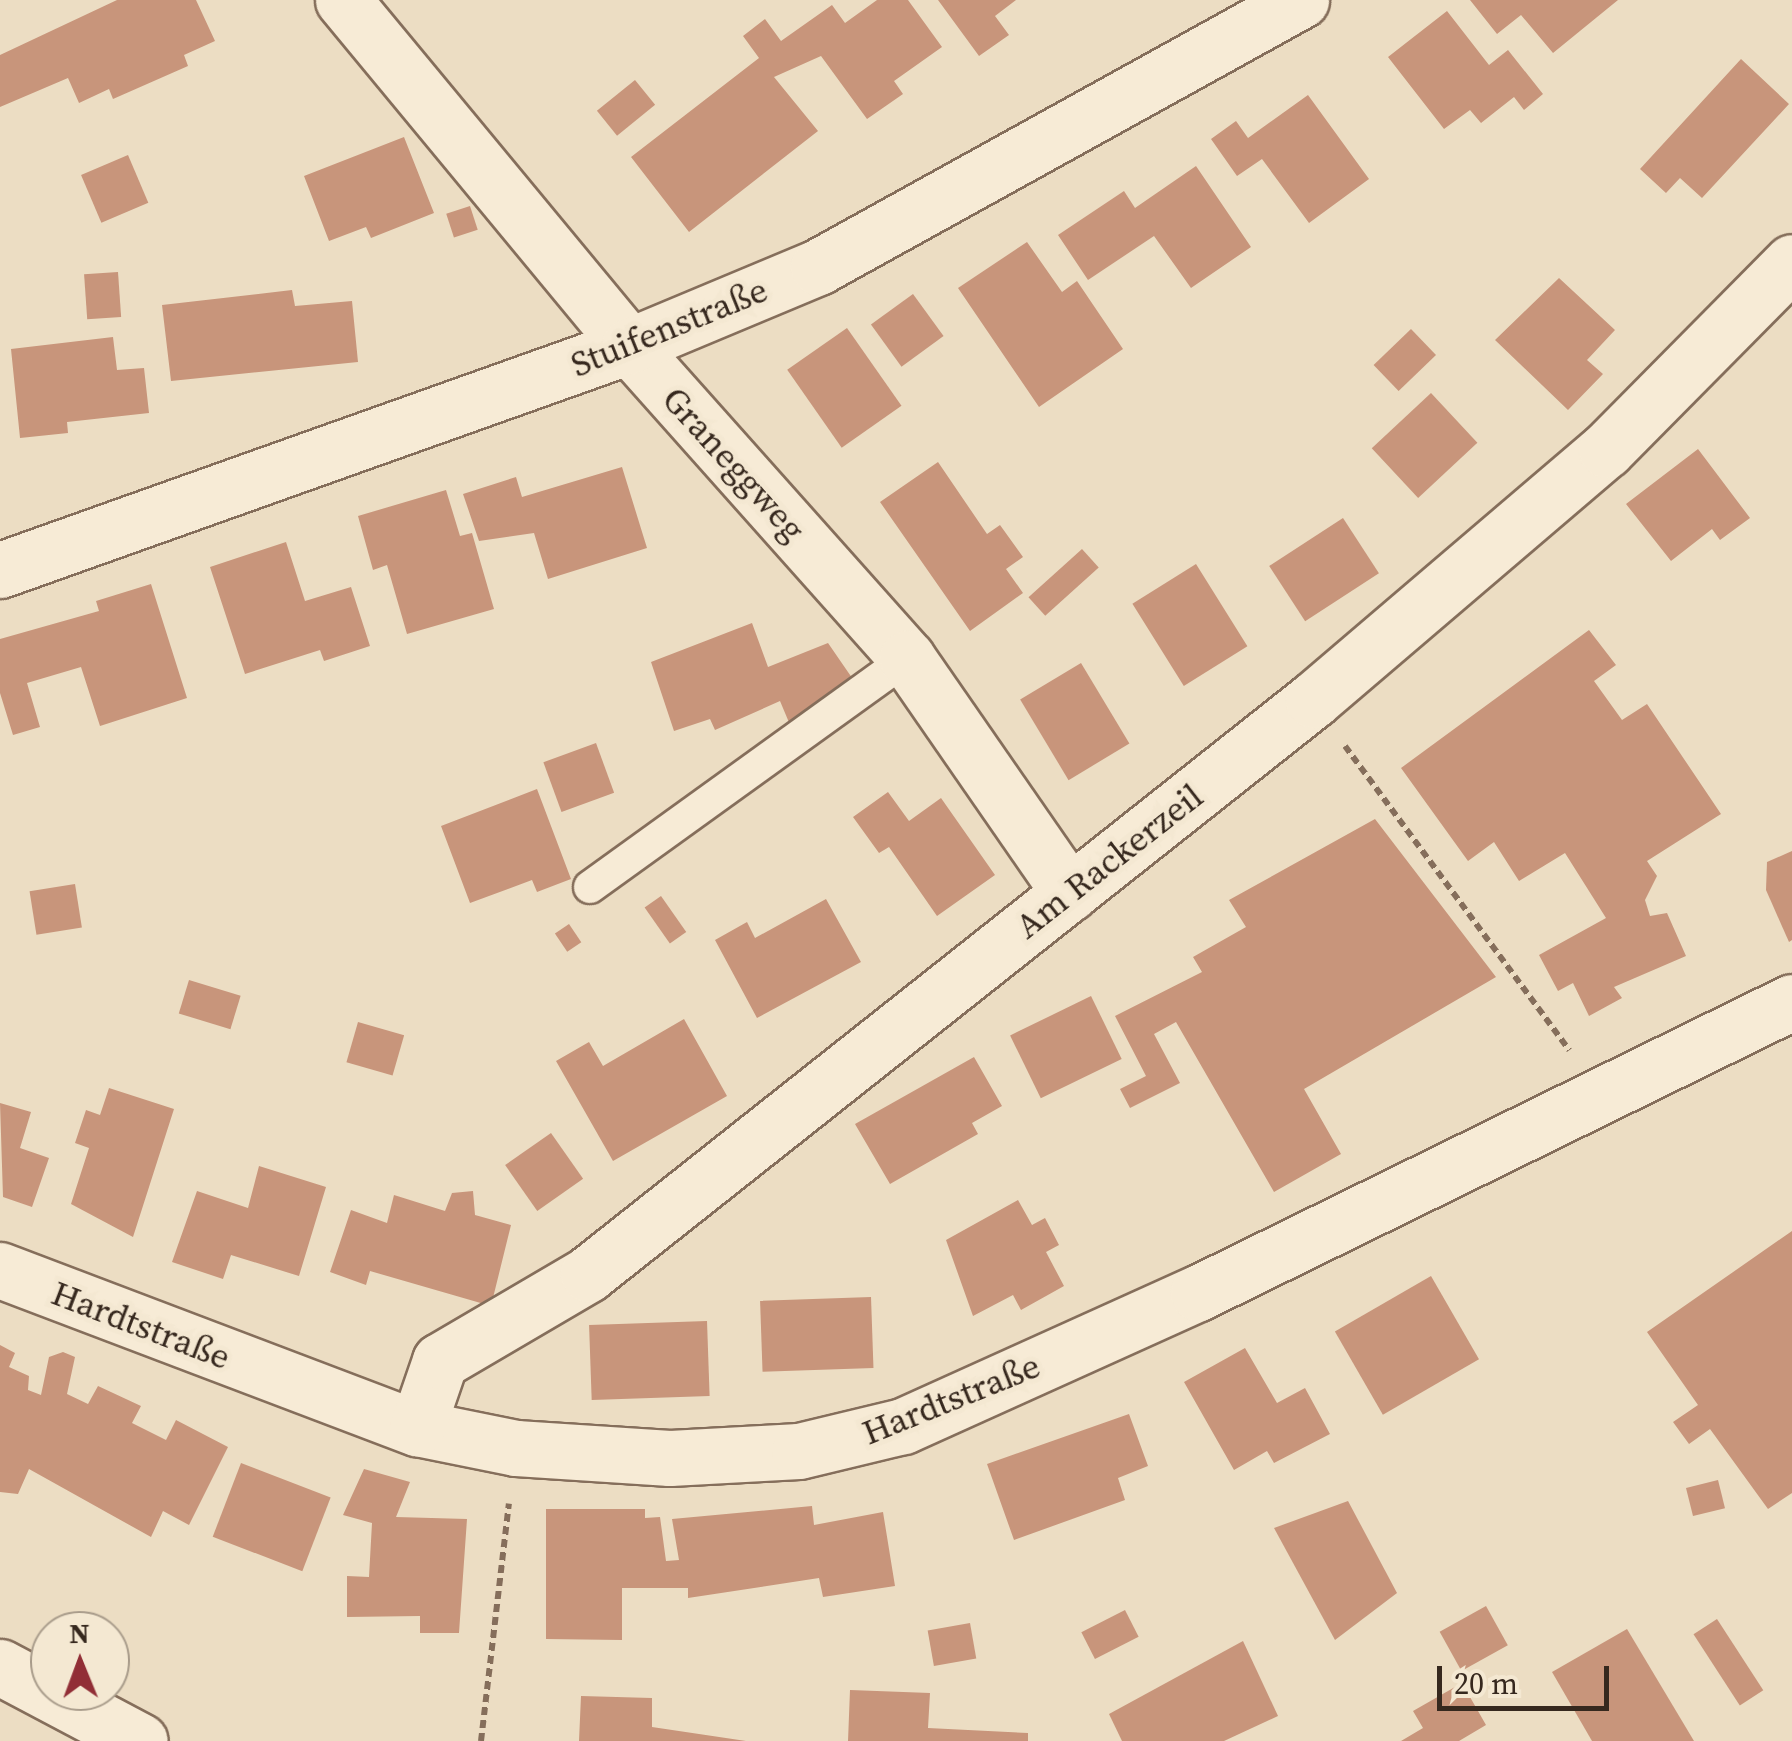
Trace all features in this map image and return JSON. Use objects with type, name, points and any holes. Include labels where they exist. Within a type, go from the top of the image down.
[{"type":"street","name":"Graneggweg","points":[[343,0],[628,346],[907,658],[1070,893]]},
{"type":"street","name":"Stuifenstraße","points":[[0,570],[628,346],[818,267],[1301,0]]},
{"type":"street","name":"Am Rackerzeil","points":[[417,1428],[440,1361],[588,1274],[1312,700],[1606,450],[1792,262]]},
{"type":"street","name":"Hardtstraße","points":[[0,1270],[417,1428],[516,1448],[670,1458],[799,1452],[903,1426],[1198,1293],[1600,1090],[1792,1002]]},
{"type":"street","points":[[0,1667],[140,1741]]},
{"type":"lane","points":[[590,887],[907,658]]},
{"type":"path","points":[[1312,700],[1600,1090]]},
{"type":"path","points":[[481,1741],[516,1448]]},
{"type":"building","points":[[117,0],[196,0],[215,41],[184,55],[188,66],[113,99],[109,89],[79,103],[68,78],[0,107],[0,55]]},
{"type":"building","points":[[877,0],[908,0],[942,47],[894,81],[903,94],[867,119],[821,56],[774,77],[818,131],[689,232],[631,157],[759,58],[743,36],[765,19],[781,41],[832,5],[845,23]]},
{"type":"building","points":[[938,0],[1016,0],[995,16],[1009,35],[979,56]]},
{"type":"building","points":[[1470,0],[1618,0],[1553,53],[1521,15],[1497,34]]},
{"type":"building","points":[[1447,11],[1489,65],[1508,50],[1543,94],[1524,110],[1514,97],[1481,123],[1470,110],[1444,129],[1388,57]]},
{"type":"building","points":[[1741,59],[1789,104],[1702,198],[1680,178],[1666,193],[1640,169]]},
{"type":"building","points":[[635,80],[655,105],[617,136],[597,111]]},
{"type":"building","points":[[1308,95],[1369,179],[1309,223],[1262,159],[1237,176],[1211,139],[1236,121],[1248,138]]},
{"type":"building","points":[[404,137],[434,213],[371,238],[366,227],[329,241],[304,176]]},
{"type":"building","points":[[128,155],[148,203],[101,223],[81,175]]},
{"type":"building","points":[[1196,166],[1251,247],[1191,288],[1154,236],[1088,280],[1058,235],[1124,191],[1135,208]]},
{"type":"building","points":[[470,206],[478,230],[454,238],[446,214]]},
{"type":"building","points":[[1027,242],[1062,292],[1077,281],[1123,349],[1039,407],[958,288]]},
{"type":"building","points":[[118,272],[121,317],[87,319],[84,274]]},
{"type":"building","points":[[1559,278],[1615,330],[1587,360],[1603,374],[1568,410],[1495,340]]},
{"type":"building","points":[[292,290],[295,306],[352,301],[358,362],[171,381],[162,305]]},
{"type":"building","points":[[913,294],[944,336],[901,367],[871,325]]},
{"type":"building","points":[[847,328],[901,406],[842,448],[787,370]]},
{"type":"building","points":[[1411,329],[1436,355],[1399,391],[1374,365]]},
{"type":"building","points":[[113,337],[117,370],[144,368],[149,413],[67,422],[68,433],[20,438],[11,349]]},
{"type":"building","points":[[1431,393],[1477,443],[1418,498],[1372,448]]},
{"type":"building","points":[[1698,449],[1750,518],[1720,540],[1712,529],[1671,561],[1626,504]]},
{"type":"building","points":[[938,462],[987,534],[1000,525],[1023,557],[1006,569],[1023,593],[970,631],[880,502]]},
{"type":"building","points":[[622,467],[647,548],[548,579],[534,533],[479,541],[463,494],[516,477],[522,497]]},
{"type":"building","points":[[446,490],[460,536],[472,533],[494,609],[407,634],[387,565],[373,570],[358,516]]},
{"type":"building","points":[[1343,518],[1379,573],[1305,621],[1269,566]]},
{"type":"building","points":[[286,542],[305,601],[351,587],[370,646],[324,661],[320,650],[245,674],[210,567]]},
{"type":"building","points":[[1082,549],[1099,568],[1045,616],[1028,597]]},
{"type":"building","points":[[1196,564],[1247,646],[1184,686],[1132,604]]},
{"type":"building","points":[[151,584],[187,698],[100,726],[81,667],[27,683],[40,727],[13,735],[0,693],[0,639],[99,611],[96,601]]},
{"type":"building","points":[[752,623],[768,667],[828,643],[859,688],[793,732],[780,701],[715,730],[710,719],[674,731],[651,662]]},
{"type":"building","points":[[1589,630],[1616,665],[1594,681],[1622,720],[1647,704],[1721,814],[1647,861],[1657,876],[1645,900],[1650,916],[1667,913],[1686,956],[1614,987],[1622,998],[1589,1016],[1573,983],[1558,991],[1539,955],[1606,918],[1565,853],[1519,881],[1494,842],[1468,861],[1401,768]]},
{"type":"building","points":[[1081,663],[1129,744],[1069,780],[1020,700]]},
{"type":"building","points":[[596,743],[614,793],[562,812],[543,762]]},
{"type":"building","points":[[537,789],[571,879],[537,892],[532,880],[470,903],[441,826]]},
{"type":"building","points":[[888,792],[909,821],[941,798],[995,875],[937,916],[889,847],[879,853],[853,817]]},
{"type":"building","points":[[1375,819],[1496,977],[1304,1089],[1341,1154],[1274,1192],[1176,1022],[1154,1034],[1180,1083],[1130,1108],[1120,1089],[1146,1076],[1115,1016],[1202,972],[1193,957],[1246,927],[1229,900]]},
{"type":"building","points":[[1792,851],[1789,942],[1766,890],[1767,862]]},
{"type":"building","points":[[75,884],[82,927],[36,935],[30,891]]},
{"type":"building","points":[[661,896],[686,932],[670,944],[645,907]]},
{"type":"building","points":[[826,899],[861,962],[757,1018],[715,940],[747,922],[755,938]]},
{"type":"building","points":[[569,924],[581,942],[567,952],[555,934]]},
{"type":"building","points":[[189,980],[241,996],[230,1029],[179,1013]]},
{"type":"building","points":[[1091,996],[1122,1059],[1041,1098],[1010,1035]]},
{"type":"building","points":[[684,1019],[727,1096],[613,1161],[556,1061],[589,1042],[603,1066]]},
{"type":"building","points":[[358,1022],[404,1035],[393,1076],[346,1062]]},
{"type":"building","points":[[974,1057],[1002,1106],[972,1123],[978,1134],[890,1184],[855,1124]]},
{"type":"building","points":[[109,1088],[174,1109],[133,1237],[71,1204],[89,1148],[75,1143],[86,1110],[100,1115]]},
{"type":"building","points":[[0,1103],[31,1112],[20,1148],[49,1158],[32,1207],[3,1197]]},
{"type":"building","points":[[551,1133],[583,1179],[537,1211],[505,1165]]},
{"type":"building","points":[[259,1166],[326,1187],[299,1276],[231,1255],[223,1279],[172,1262],[197,1191],[248,1208]]},
{"type":"building","points":[[473,1191],[475,1215],[511,1225],[491,1306],[370,1271],[366,1285],[330,1272],[351,1210],[387,1223],[394,1195],[445,1211],[452,1193]]},
{"type":"building","points":[[1018,1200],[1032,1225],[1045,1218],[1059,1245],[1046,1252],[1064,1286],[1021,1310],[1013,1295],[973,1316],[946,1240]]},
{"type":"building","points":[[1792,1231],[1792,1493],[1768,1509],[1710,1429],[1689,1444],[1673,1422],[1698,1405],[1647,1332]]},
{"type":"building","points":[[1431,1276],[1479,1359],[1383,1415],[1335,1332]]},
{"type":"building","points":[[871,1297],[873,1368],[763,1372],[760,1301]]},
{"type":"building","points":[[707,1321],[710,1396],[592,1400],[589,1325]]},
{"type":"building","points":[[0,1345],[15,1353],[9,1367],[29,1376],[28,1390],[41,1395],[49,1357],[63,1352],[75,1357],[67,1394],[88,1404],[98,1386],[141,1406],[132,1423],[166,1440],[176,1420],[228,1447],[189,1525],[163,1511],[151,1537],[29,1469],[18,1494],[0,1492]]},
{"type":"building","points":[[1245,1348],[1277,1403],[1305,1388],[1330,1434],[1274,1463],[1267,1451],[1234,1470],[1184,1382]]},
{"type":"building","points":[[1129,1414],[1148,1466],[1118,1478],[1125,1500],[1014,1540],[987,1464]]},
{"type":"building","points":[[241,1463],[331,1497],[302,1571],[213,1537]]},
{"type":"building","points":[[364,1469],[410,1482],[396,1517],[467,1519],[459,1633],[420,1633],[420,1616],[347,1617],[347,1576],[369,1577],[372,1523],[343,1515]]},
{"type":"building","points":[[1718,1480],[1725,1508],[1693,1516],[1686,1488]]},
{"type":"building","points":[[1348,1501],[1397,1593],[1335,1640],[1274,1528]]},
{"type":"building","points":[[812,1506],[814,1525],[883,1512],[895,1586],[823,1597],[819,1578],[688,1598],[688,1588],[622,1588],[622,1640],[546,1639],[546,1509],[645,1509],[645,1518],[660,1517],[666,1561],[679,1560],[672,1519]]},
{"type":"building","points":[[1486,1606],[1508,1645],[1461,1671],[1440,1632]]},
{"type":"building","points":[[1125,1610],[1139,1637],[1095,1659],[1081,1632]]},
{"type":"building","points":[[1717,1619],[1763,1690],[1740,1706],[1694,1634]]},
{"type":"building","points":[[970,1623],[976,1658],[934,1666],[928,1630]]},
{"type":"building","points":[[1627,1629],[1694,1741],[1592,1741],[1552,1672]]},
{"type":"building","points":[[1243,1641],[1278,1716],[1224,1741],[1122,1741],[1109,1714]]},
{"type":"building","points":[[1462,1683],[1486,1725],[1459,1741],[1401,1741],[1423,1728],[1413,1711]]},
{"type":"building","points":[[850,1690],[930,1693],[928,1728],[1028,1733],[1028,1741],[848,1741]]},
{"type":"building","points":[[581,1696],[652,1698],[652,1727],[746,1741],[579,1741]]}]
